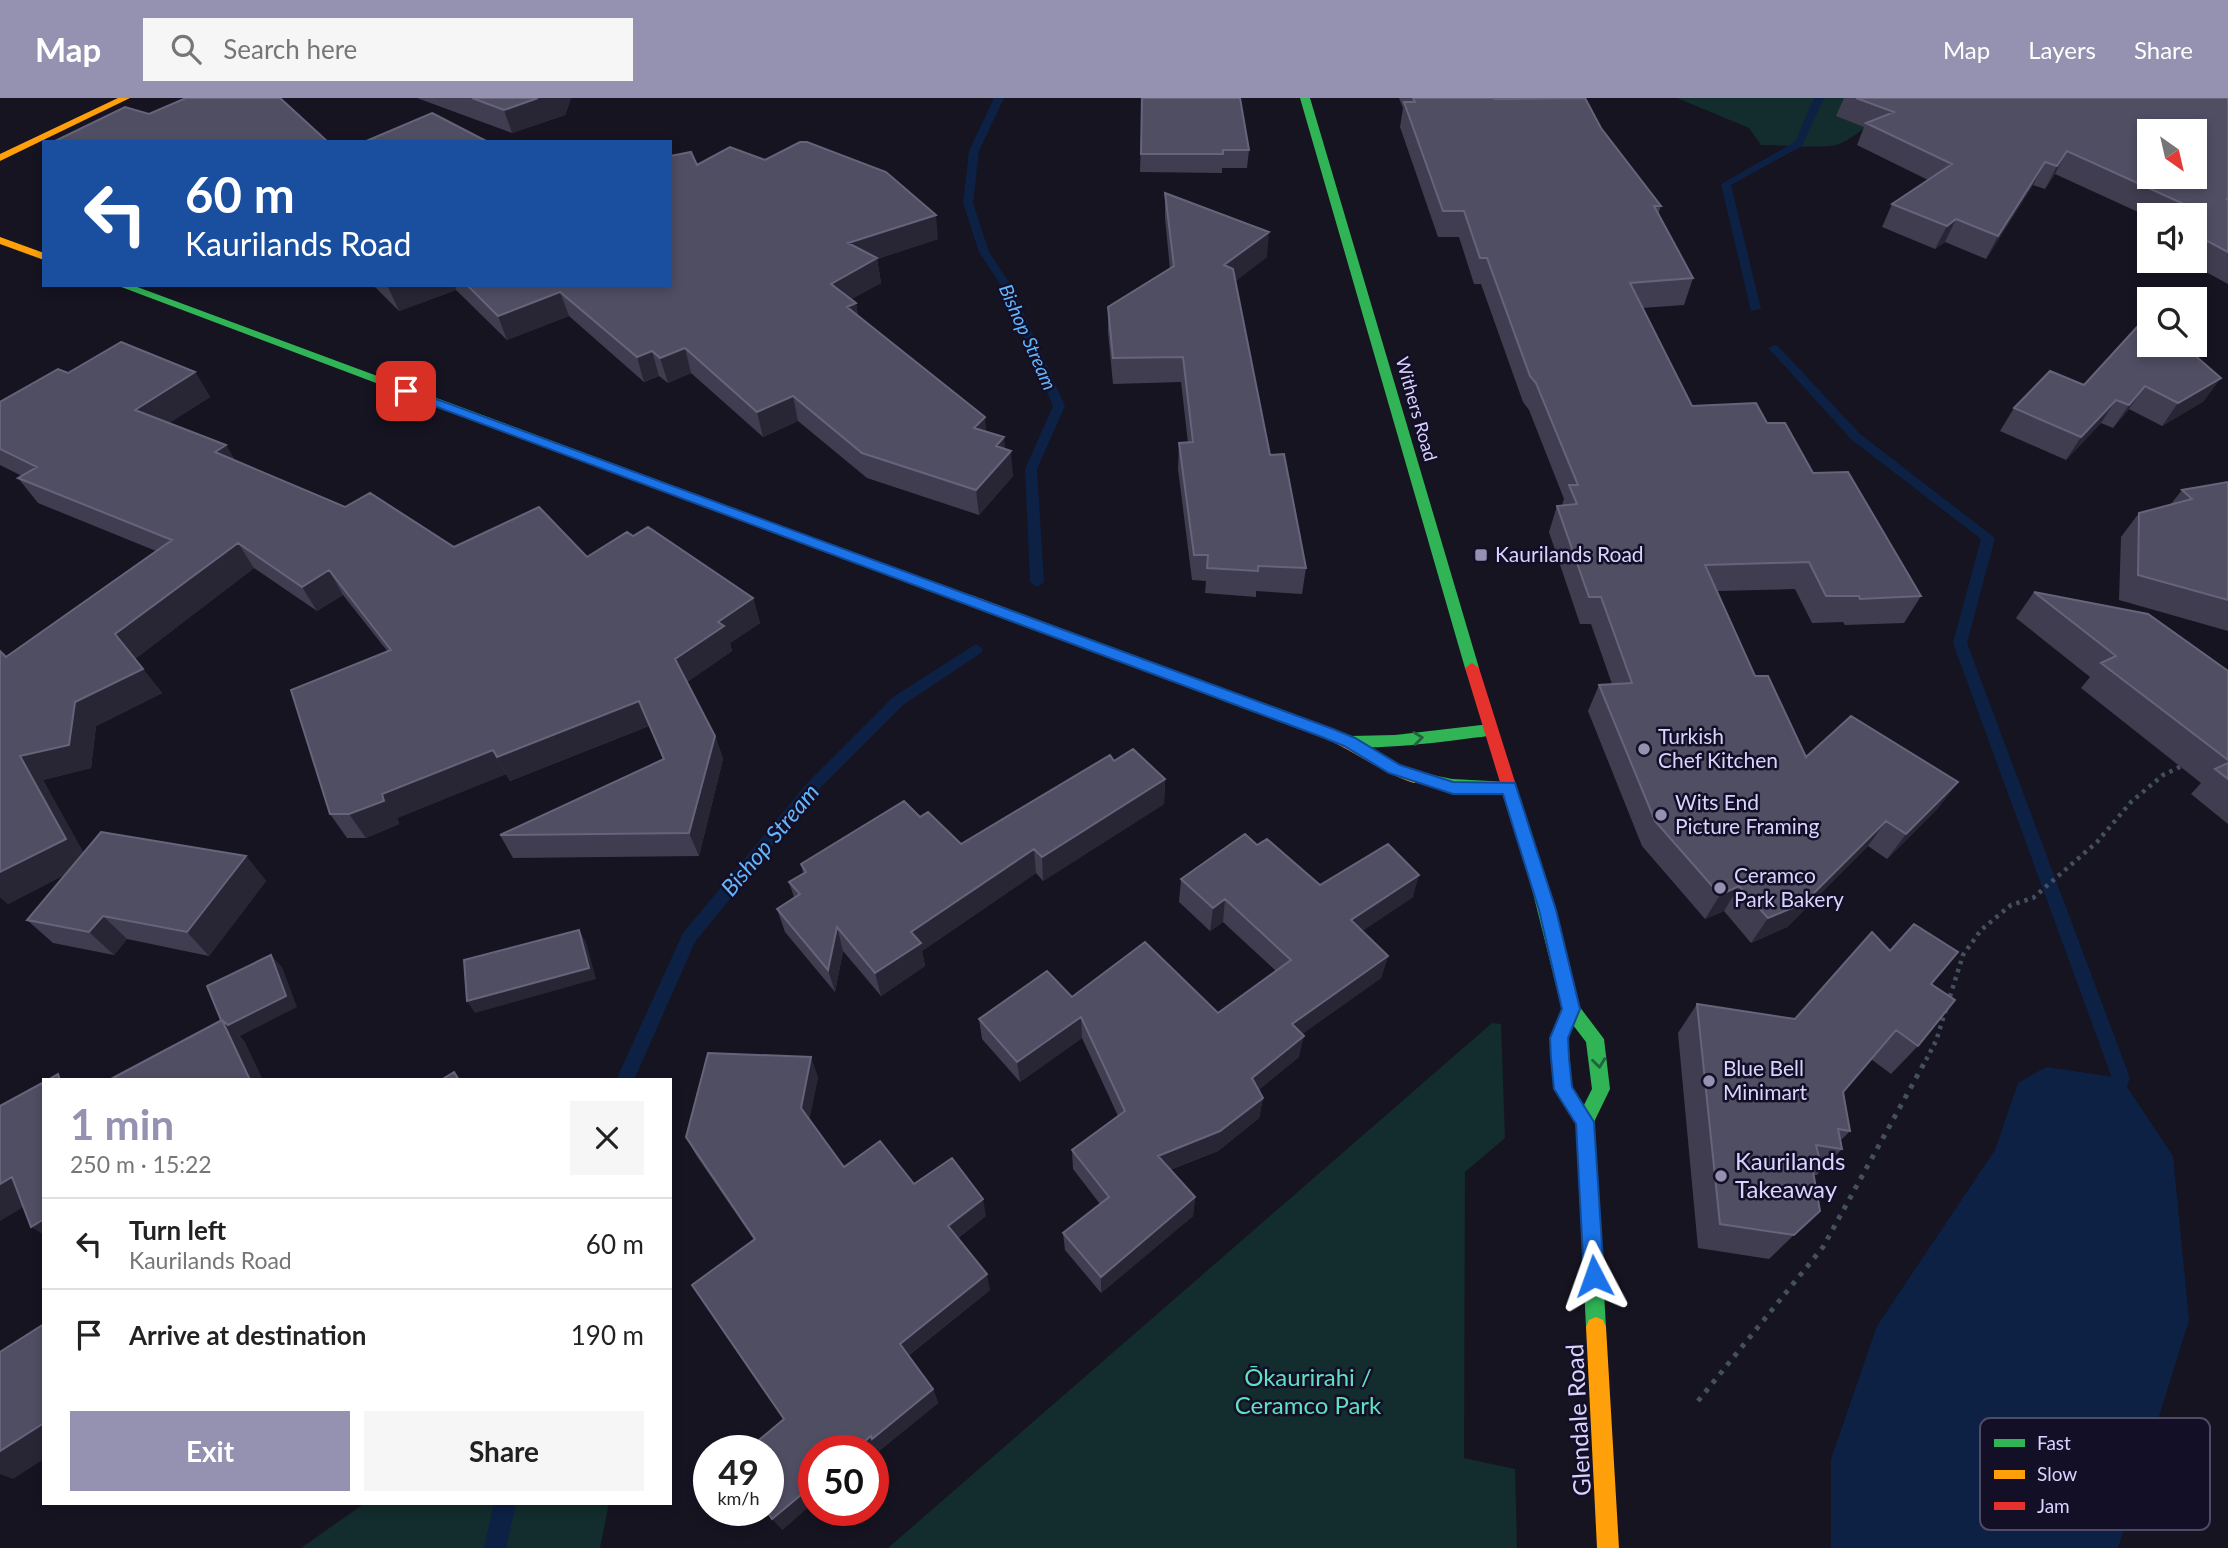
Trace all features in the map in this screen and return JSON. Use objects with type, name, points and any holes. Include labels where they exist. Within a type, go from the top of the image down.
[{"type":"main road","points":[[0,158],[125,98]]},
{"type":"main road","name":"Withers Road","points":[[1306,98],[1490,730]]},
{"type":"main road","points":[[0,240],[42,256]]},
{"type":"main road","points":[[126,287],[1349,742],[1394,769],[1453,788],[1509,788]]},
{"type":"main road","points":[[1349,742],[1395,741],[1490,730]]},
{"type":"main road","name":"Glendale Road","points":[[1490,730],[1547,910],[1571,1009],[1595,1039],[1599,1062],[1601,1089],[1585,1122],[1608,1548]]},
{"type":"main road","points":[[1571,1009],[1559,1038],[1563,1089],[1585,1122]]},
{"type":"path","points":[[1698,1401],[1823,1247],[1936,1041],[1963,955],[1981,930],[2011,905],[2033,898],[2098,842],[2131,802],[2163,775],[2195,760]]},
{"type":"green space","points":[[1677,98],[1902,98],[1848,140],[1839,144],[1814,147],[1761,145],[1749,128]]},
{"type":"green space","name":"Ōkaurirahi / Ceramco Park","points":[[1492,1023],[1501,1024],[1505,1138],[1465,1172],[1464,1458],[1515,1469],[1517,1548],[888,1548]]},
{"type":"green space","points":[[362,1505],[609,1505],[600,1548],[301,1548]]},
{"type":"water","points":[[2046,1067],[2121,1078],[2173,1156],[2189,1320],[2158,1418],[1980,1418],[1980,1530],[2124,1530],[2118,1548],[1831,1548],[1831,1459],[1877,1326],[1995,1150],[2018,1083]]},
{"type":"building","points":[[186,98],[280,98],[326,140],[57,140],[125,107],[149,114]]},
{"type":"building","points":[[472,98],[538,98],[504,110]]},
{"type":"building","points":[[1142,98],[1240,98],[1249,150],[1223,150],[1223,154],[1141,154]]},
{"type":"building","points":[[1413,98],[1585,98],[1601,128],[1661,206],[1654,206],[1693,278],[1630,283],[1692,406],[1756,403],[1767,423],[1785,423],[1813,473],[1848,472],[1921,596],[1860,599],[1859,596],[1826,596],[1809,562],[1705,565],[1755,676],[1768,676],[1806,757],[1851,716],[1958,782],[1906,834],[1886,821],[1804,903],[1768,918],[1739,886],[1720,895],[1655,821],[1599,685],[1632,683],[1601,597],[1589,597],[1557,506],[1577,504],[1569,485],[1578,485],[1536,383],[1530,376],[1487,258],[1480,258],[1464,211],[1443,211],[1404,102],[1415,102]]},
{"type":"building","points":[[1856,98],[2228,98],[2228,252],[2207,241],[2207,203],[2182,203],[2151,189],[2207,189],[2207,119],[2137,119],[2137,183],[2067,151],[2057,166],[2045,162],[1998,236],[1956,219],[1947,226],[1892,204],[1952,164],[1866,123],[1894,112]]},
{"type":"building","points":[[432,113],[484,140],[369,140]]},
{"type":"building","points":[[800,142],[807,142],[886,172],[936,215],[848,243],[877,258],[831,284],[856,303],[847,307],[985,417],[974,428],[1004,437],[996,446],[1011,451],[976,490],[862,453],[793,396],[757,412],[685,348],[660,358],[652,351],[637,357],[560,292],[498,316],[469,287],[672,287],[672,156],[691,152],[697,165],[730,147],[765,160]]},
{"type":"building","points":[[1165,193],[1269,232],[1224,265],[1233,269],[1270,455],[1284,454],[1306,568],[1258,566],[1258,571],[1207,568],[1208,555],[1194,555],[1179,443],[1193,442],[1183,357],[1113,358],[1108,307],[1174,266]]},
{"type":"building","points":[[2137,327],[2137,357],[2197,357],[2221,378],[2178,403],[2145,386],[2129,405],[2116,400],[2081,437],[2014,408],[2050,371],[2084,385]]},
{"type":"building","points":[[121,342],[195,372],[135,410],[226,445],[215,452],[345,507],[370,493],[454,547],[539,507],[587,557],[627,532],[633,536],[648,527],[753,598],[718,622],[724,626],[675,659],[715,736],[689,833],[500,835],[664,759],[639,701],[497,757],[493,750],[382,794],[384,801],[349,814],[330,814],[291,690],[391,650],[329,570],[302,587],[238,543],[115,634],[143,669],[75,702],[69,745],[20,756],[66,839],[0,872],[0,651],[6,657],[172,540],[18,478],[37,467],[0,449],[0,402],[58,369],[68,373]]},
{"type":"building","points":[[2228,482],[2228,600],[2138,575],[2139,513],[2192,499],[2182,490]]},
{"type":"building","points":[[2034,592],[2148,614],[2228,671],[2228,760],[2101,663],[2116,656]]},
{"type":"building","points":[[1133,749],[1165,779],[1042,857],[1034,849],[911,932],[921,943],[875,973],[837,927],[828,970],[777,909],[800,894],[789,882],[806,872],[801,864],[904,801],[920,817],[928,812],[961,844],[1110,755],[1114,761]]},
{"type":"building","points":[[2228,763],[2228,779],[2215,769]]},
{"type":"building","points":[[101,832],[246,856],[187,932],[103,916],[89,932],[27,920]]},
{"type":"building","points":[[1245,834],[1257,845],[1267,839],[1320,885],[1388,844],[1419,875],[1351,920],[1388,956],[1292,1024],[1304,1036],[1252,1078],[1263,1098],[1220,1131],[1158,1156],[1195,1197],[1101,1277],[1063,1233],[1109,1197],[1072,1150],[1125,1111],[1081,1017],[1017,1062],[979,1019],[1047,971],[1072,997],[1145,942],[1218,1013],[1291,960],[1225,899],[1213,908],[1181,879]]},
{"type":"building","points":[[1914,924],[1958,952],[1931,984],[1955,1000],[1918,1046],[1896,1030],[1843,1092],[1850,1131],[1838,1129],[1842,1149],[1816,1145],[1820,1161],[1811,1160],[1820,1211],[1794,1235],[1720,1224],[1697,1004],[1795,1019],[1872,932],[1890,951]]},
{"type":"building","points":[[579,930],[589,968],[467,1001],[464,960]]},
{"type":"building","points":[[271,955],[286,996],[228,1025],[221,1020],[207,986]]},
{"type":"building","points":[[222,1020],[249,1078],[113,1078]]},
{"type":"building","points":[[708,1053],[811,1057],[801,1108],[844,1167],[880,1141],[914,1184],[952,1158],[983,1199],[948,1226],[987,1274],[900,1344],[933,1389],[877,1435],[798,1435],[798,1497],[784,1509],[784,1435],[765,1435],[784,1419],[692,1285],[755,1239],[686,1137]]},
{"type":"building","points":[[454,1072],[458,1078],[444,1078]]},
{"type":"building","points":[[42,1083],[42,1220],[31,1227],[12,1177],[0,1184],[0,1106]]},
{"type":"building","points":[[42,1325],[42,1424],[0,1451],[0,1352]]},
{"type":"waterway","name":"Bishop Stream","points":[[999,98],[974,151],[968,203],[984,252],[1007,287],[1059,406],[1031,469],[1037,582]]},
{"type":"waterway","points":[[1755,309],[1726,184],[1799,144],[1819,98]]},
{"type":"waterway","points":[[1774,348],[1856,437],[1988,538],[1960,643],[2121,1078],[2115,1096]]},
{"type":"waterway","name":"Bishop Stream","points":[[626,1078],[689,938],[813,786],[898,701],[976,649]]},
{"type":"waterway","name":"Bishop Stream","points":[[495,1548],[505,1505]]},
{"type":"traffic: fast","points":[[1305,98],[1472,668]]},
{"type":"traffic: fast","points":[[126,287],[731,512]]},
{"type":"traffic: fast","points":[[1350,742],[1395,741],[1490,730]]},
{"type":"traffic: fast","points":[[1414,777],[1452,785],[1509,788]]},
{"type":"traffic: fast","points":[[1537,877],[1571,1009],[1595,1039],[1601,1089],[1585,1122],[1596,1327]]},
{"type":"traffic: fast","points":[[1571,1009],[1559,1038],[1563,1089],[1585,1122]]},
{"type":"traffic: slow","points":[[0,158],[125,98]]},
{"type":"traffic: slow","points":[[0,240],[42,256]]},
{"type":"traffic: slow","points":[[971,600],[1328,733],[1387,766],[1414,777]]},
{"type":"traffic: slow","points":[[1596,1327],[1608,1548]]},
{"type":"traffic: jam","points":[[731,512],[971,600]]},
{"type":"traffic: jam","points":[[1472,668],[1537,877]]},
{"type":"place","name":"Kaurilands Road","points":[[1481,555]]},
{"type":"place","name":"Turkish Chef Kitchen","points":[[1644,749]]},
{"type":"place","name":"Wits End Picture Framing","points":[[1661,815]]},
{"type":"place","name":"Ceramco Park Bakery","points":[[1720,888]]},
{"type":"place","name":"Blue Bell Minimart","points":[[1709,1081]]},
{"type":"place","name":"Kaurilands Takeaway","points":[[1721,1176]]},
{"type":"route","points":[[406,391],[1328,733],[1349,742],[1394,769],[1453,788],[1509,788],[1547,910],[1571,1009],[1559,1038],[1560,1058],[1563,1089],[1585,1122],[1594,1276]]}]
